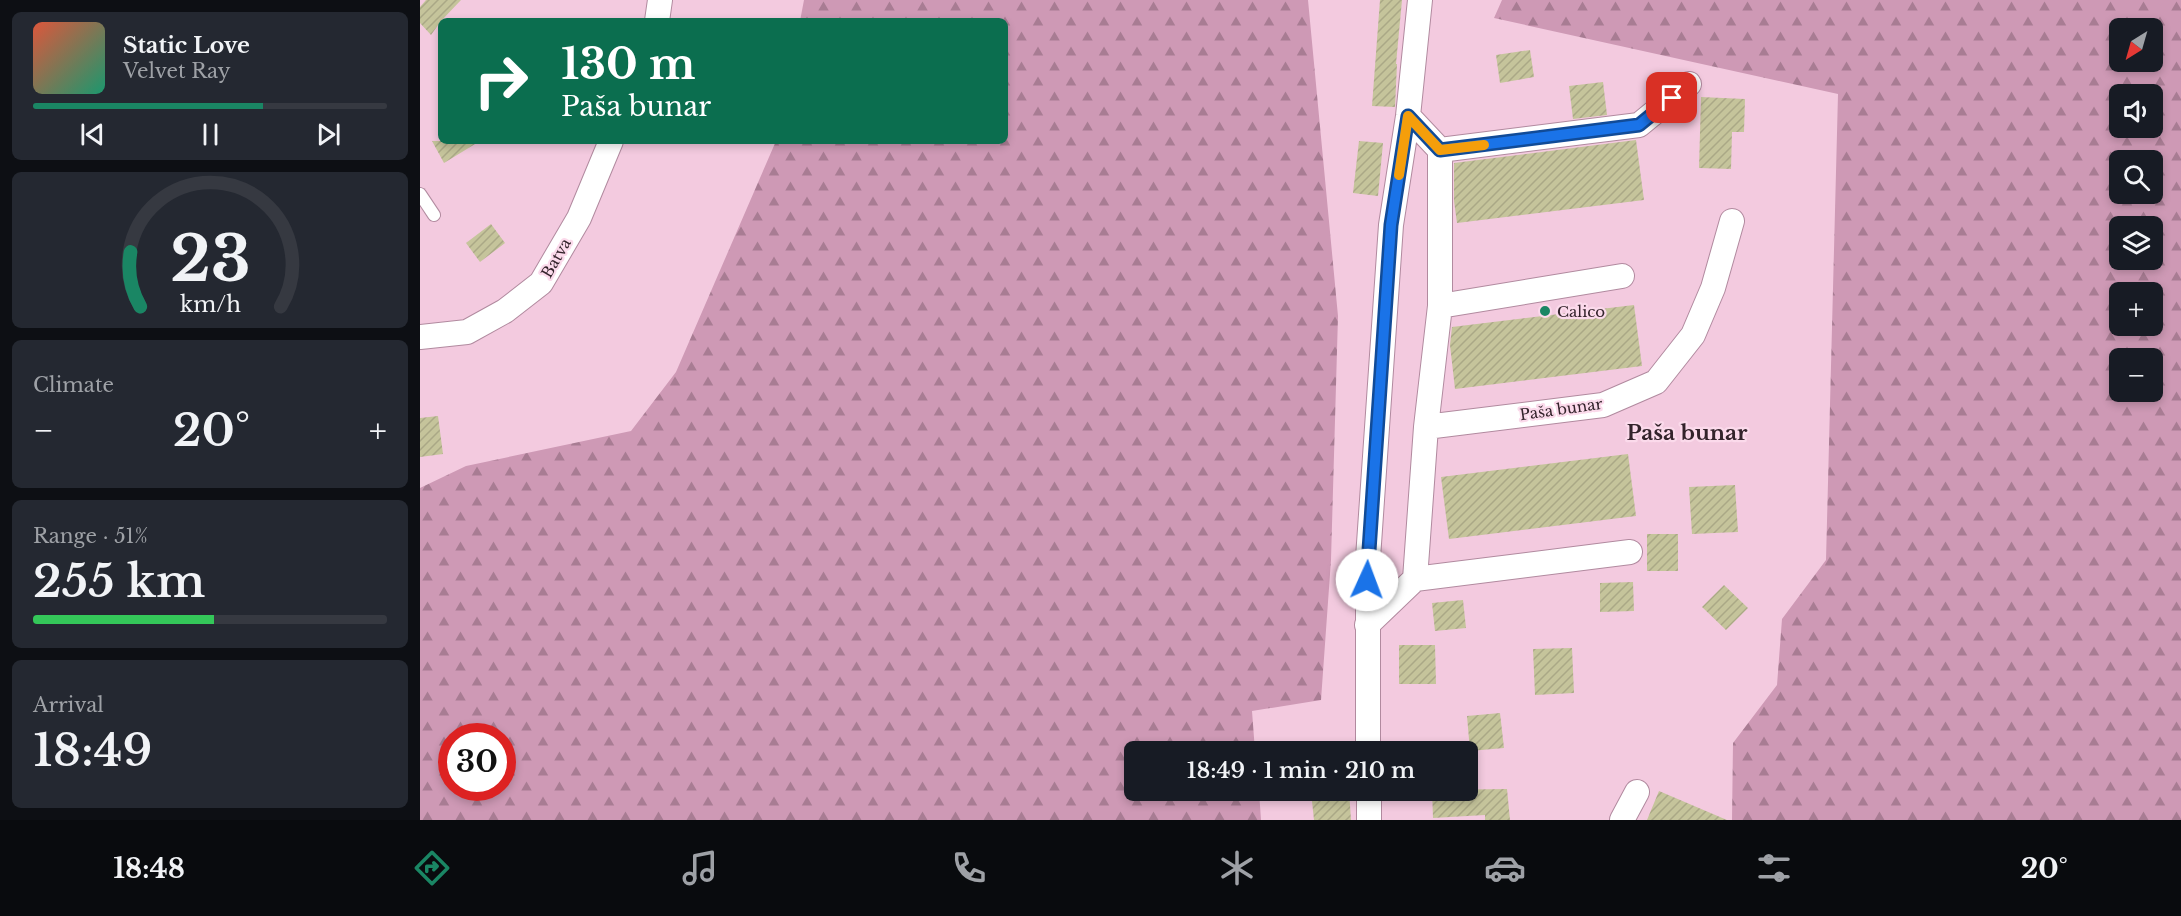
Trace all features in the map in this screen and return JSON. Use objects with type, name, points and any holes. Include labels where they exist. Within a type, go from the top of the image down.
[{"type":"street","points":[[657,18],[660,0]]},
{"type":"street","points":[[1368,741],[1368,558],[1391,225],[1408,116],[1420,0]]},
{"type":"street","points":[[1440,150],[1639,125],[1689,84]]},
{"type":"street","points":[[1408,116],[1440,150],[1440,306],[1426,427],[1415,579]]},
{"type":"street","name":"Batva","points":[[420,337],[467,332],[505,311],[542,283],[579,218],[610,144]]},
{"type":"street","name":"Paša bunar","points":[[1426,427],[1603,405],[1656,382],[1693,335],[1713,288],[1732,221]]},
{"type":"street","points":[[1440,306],[1622,276]]},
{"type":"street","points":[[1367,625],[1415,579],[1630,552]]},
{"type":"street","points":[[1622,820],[1637,792]]},
{"type":"street","points":[[1369,801],[1369,820]]},
{"type":"lane","points":[[420,194],[434,214]]},
{"type":"green space","points":[[804,0],[1308,0],[1338,316],[1331,560],[1321,700],[1252,711],[1254,741],[1124,741],[1124,801],[1260,801],[1261,820],[420,820],[420,488],[466,466],[631,431],[676,372],[775,144],[1008,144],[1008,18],[801,18]]},
{"type":"green space","points":[[1502,0],[2181,0],[2181,820],[1732,820],[1733,743],[1777,685],[1782,619],[1826,560],[1838,94],[1494,18]]},
{"type":"building","points":[[426,0],[461,0],[444,18],[438,18],[438,25],[431,35],[420,23],[420,7]]},
{"type":"building","points":[[1380,0],[1402,0],[1396,64],[1395,107],[1372,106]]},
{"type":"building","points":[[1530,50],[1534,77],[1500,83],[1496,55]]},
{"type":"building","points":[[1603,82],[1607,115],[1573,119],[1569,86]]},
{"type":"building","points":[[1701,97],[1745,99],[1744,132],[1732,132],[1731,169],[1699,168]]},
{"type":"building","points":[[1636,140],[1644,200],[1457,223],[1454,201],[1454,163]]},
{"type":"building","points":[[432,141],[438,141],[438,144],[475,144],[444,163]]},
{"type":"building","points":[[1359,141],[1383,143],[1378,196],[1353,193]]},
{"type":"building","points":[[491,224],[505,243],[480,262],[466,243]]},
{"type":"building","points":[[1634,305],[1642,366],[1455,389],[1450,345],[1452,327]]},
{"type":"building","points":[[438,416],[443,454],[420,457],[420,418]]},
{"type":"building","points":[[1628,454],[1636,516],[1449,539],[1441,477]]},
{"type":"building","points":[[1735,485],[1738,532],[1692,534],[1689,487]]},
{"type":"building","points":[[1647,534],[1678,534],[1678,571],[1647,571]]},
{"type":"building","points":[[1633,582],[1634,611],[1600,612],[1600,583]]},
{"type":"building","points":[[1724,585],[1748,608],[1726,630],[1702,607]]},
{"type":"building","points":[[1463,600],[1466,628],[1435,631],[1432,603]]},
{"type":"building","points":[[1399,645],[1435,645],[1436,684],[1399,684]]},
{"type":"building","points":[[1572,648],[1574,693],[1535,695],[1533,649]]},
{"type":"building","points":[[1500,713],[1504,748],[1478,750],[1478,741],[1469,741],[1467,716]]},
{"type":"building","points":[[1478,789],[1507,789],[1510,820],[1485,820],[1485,815],[1433,818],[1432,801],[1478,801]]},
{"type":"building","points":[[1659,791],[1727,820],[1647,820]]},
{"type":"building","points":[[1312,801],[1350,801],[1351,820],[1314,820]]},
{"type":"slow traffic","points":[[1399,175],[1408,116],[1440,150],[1484,145]]},
{"type":"place","name":"Calico","points":[[1545,311]]},
{"type":"district","name":"Paša bunar","points":[[1687,433]]},
{"type":"route","points":[[1367,580],[1391,225],[1408,116],[1440,150],[1639,125],[1672,98]]}]
